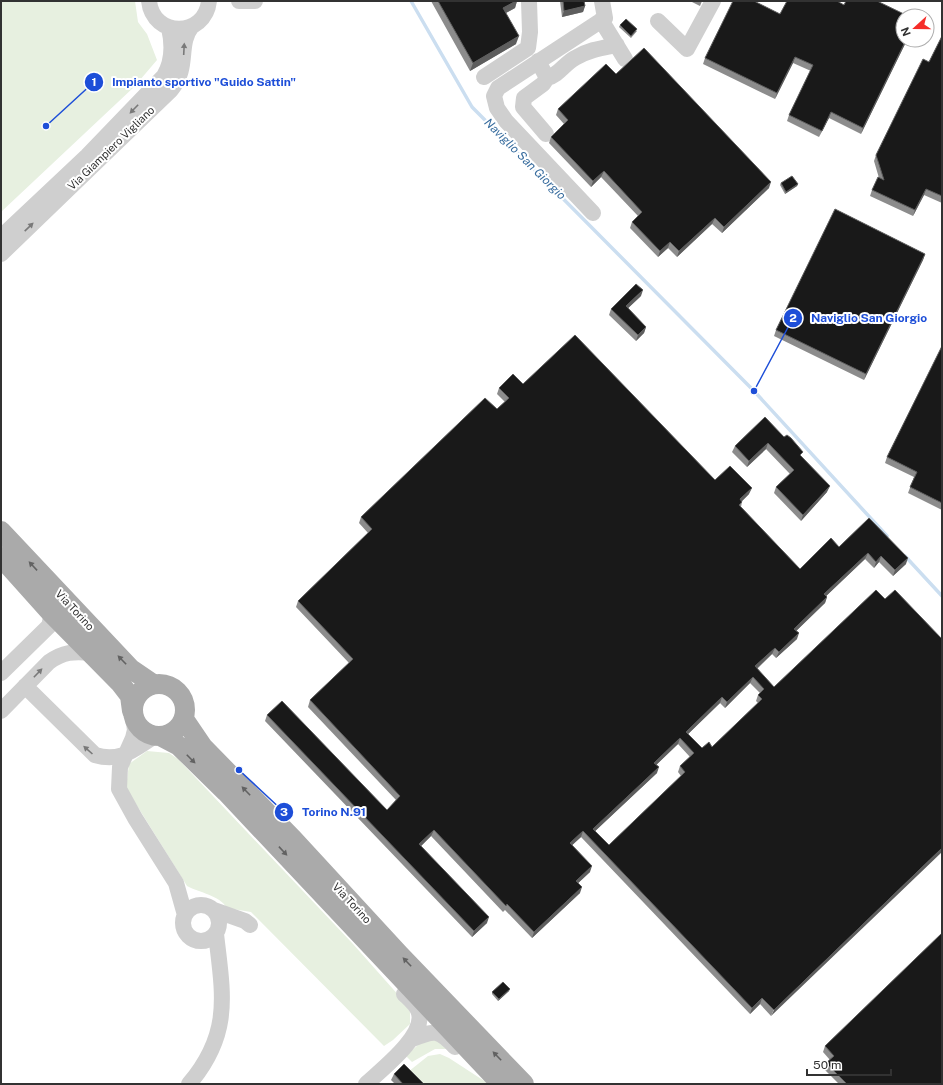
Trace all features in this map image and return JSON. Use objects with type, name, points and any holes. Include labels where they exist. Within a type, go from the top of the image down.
[{"type":"main road","name":"Via Torino","points":[[1,531],[131,669],[153,684]]},
{"type":"main road","name":"Via Torino","points":[[1,557],[52,614],[91,653],[130,696],[133,713]]},
{"type":"main road","points":[[153,684],[169,685],[180,693],[186,708],[184,719],[176,731],[158,736],[147,734],[140,728],[133,713],[133,704],[138,693],[153,684]]},
{"type":"main road","name":"Via Torino","points":[[184,719],[203,747],[293,839],[399,954],[524,1084]]},
{"type":"main road","name":"Via Torino","points":[[158,736],[179,746],[226,792],[382,959],[500,1082]]},
{"type":"street","points":[[149,1],[154,16],[160,23],[169,28],[178,30],[192,26]]},
{"type":"street","name":"Via Giampiero Vigliano","points":[[1,254],[171,90],[180,74],[184,62],[184,40],[192,26],[204,16],[209,1]]},
{"type":"street","points":[[239,1],[255,1]]},
{"type":"street","points":[[484,77],[528,48],[530,32],[529,1]]},
{"type":"street","points":[[593,214],[506,121],[497,108],[494,96],[498,88],[605,18],[602,1]]},
{"type":"street","points":[[658,21],[687,49],[713,1]]},
{"type":"street","points":[[601,20],[625,59]]},
{"type":"street","name":"Via Giampiero Vigliano","points":[[1,237],[87,156],[164,76],[172,52],[169,28]]},
{"type":"street","points":[[546,134],[522,107],[524,98],[543,84],[547,78],[554,76],[573,59],[587,52],[617,45]]},
{"type":"street","points":[[538,62],[547,78]]},
{"type":"street","points":[[1,673],[49,626],[52,614]]},
{"type":"street","points":[[1,711],[49,662],[58,656],[74,651],[91,653]]},
{"type":"street","points":[[25,686],[95,755],[103,758],[125,756],[158,736]]},
{"type":"street","points":[[133,713],[135,730],[120,767],[119,789],[135,818],[176,884],[184,915],[184,930],[190,938],[196,941],[214,958],[219,968]]},
{"type":"street","points":[[176,884],[208,907],[219,917],[217,932],[219,968],[223,997],[220,1027],[210,1055],[189,1084]]},
{"type":"street","points":[[184,915],[192,907],[208,907],[245,922],[217,932],[205,941],[196,941]]},
{"type":"street","points":[[375,1081],[412,1039],[419,1022],[419,1013],[416,1007],[389,975],[382,959]]},
{"type":"street","points":[[412,1039],[433,1031],[441,1033],[462,1054],[500,1082]]},
{"type":"green space","points":[[1,1],[135,1],[138,22],[147,34],[157,60],[134,87],[1,212]]},
{"type":"green space","points":[[147,751],[169,753],[178,759],[353,944],[401,998],[410,1012],[410,1024],[393,1040],[384,1046],[251,912],[227,908],[214,897],[187,886],[126,788],[129,764]]},
{"type":"green space","points":[[435,1036],[447,1049],[435,1049],[412,1062],[406,1056],[420,1043]]},
{"type":"green space","points":[[440,1054],[449,1058],[489,1084],[420,1084],[408,1072],[428,1056]]},
{"type":"building","points":[[438,1],[516,1],[503,8],[519,36],[473,63]]},
{"type":"building","points":[[563,1],[584,1],[585,6],[564,11]]},
{"type":"building","points":[[733,1],[754,1],[780,14],[787,1],[837,1],[844,5],[846,1],[877,1],[895,10],[895,48],[902,48],[863,128],[831,112],[822,131],[789,115],[813,65],[795,57],[777,93],[705,58]]},
{"type":"building","points":[[626,19],[637,29],[631,36],[620,25]]},
{"type":"building","points":[[942,36],[942,196],[926,189],[915,210],[872,190],[878,177],[884,180],[876,155],[923,59],[929,62]]},
{"type":"building","points":[[644,48],[771,182],[724,227],[715,218],[679,251],[670,242],[660,251],[632,222],[642,212],[604,171],[593,181],[551,137],[568,120],[558,109],[606,64],[616,74]]},
{"type":"building","points":[[792,176],[798,184],[786,192],[781,183]]},
{"type":"building","points":[[835,209],[925,254],[866,374],[776,330]]},
{"type":"building","points":[[636,284],[643,290],[626,306],[646,327],[638,335],[611,309]]},
{"type":"building","points":[[575,335],[715,480],[730,466],[752,488],[740,499],[742,502],[739,505],[800,569],[831,538],[839,547],[869,518],[908,558],[895,570],[881,556],[876,562],[868,553],[824,594],[827,597],[794,629],[799,633],[779,652],[775,648],[755,666],[774,687],[876,590],[885,599],[895,590],[942,639],[942,848],[774,1010],[762,998],[752,1008],[583,831],[570,843],[592,866],[576,881],[582,887],[534,932],[507,904],[506,906],[434,830],[419,844],[489,917],[474,931],[267,715],[282,701],[387,810],[400,796],[310,700],[353,659],[298,601],[372,529],[361,517],[485,398],[497,409],[509,398],[499,388],[513,374],[523,384]],"holes":[[[753,677],[764,689],[758,695],[762,699],[712,747],[709,742],[702,748],[686,732],[722,697],[727,702]],[[680,738],[694,753],[680,766],[685,772],[609,845],[593,829],[659,767],[654,763]]]},
{"type":"building","points":[[942,346],[942,503],[910,487],[917,472],[887,457]]},
{"type":"building","points":[[765,417],[784,437],[787,435],[791,438],[803,452],[800,455],[830,486],[803,515],[776,487],[794,470],[768,443],[749,461],[735,446]]},
{"type":"building","points":[[942,933],[942,1084],[847,1084],[826,1063],[834,1056],[825,1046]]},
{"type":"building","points":[[503,982],[510,989],[499,999],[492,992]]},
{"type":"building","points":[[404,1064],[424,1084],[403,1084],[394,1074]]},
{"type":"waterway","name":"Naviglio San Giorgio","points":[[411,1],[472,107],[754,391],[887,536]]},
{"type":"waterway","name":"Naviglio San Giorgio","points":[[905,556],[942,596]]},
{"type":"place","name":"Impianto sportivo \"Guido Sattin\"","points":[[46,126]]},
{"type":"place","name":"Naviglio San Giorgio","points":[[754,391]]},
{"type":"place","name":"Torino N.91","points":[[239,770]]}]
